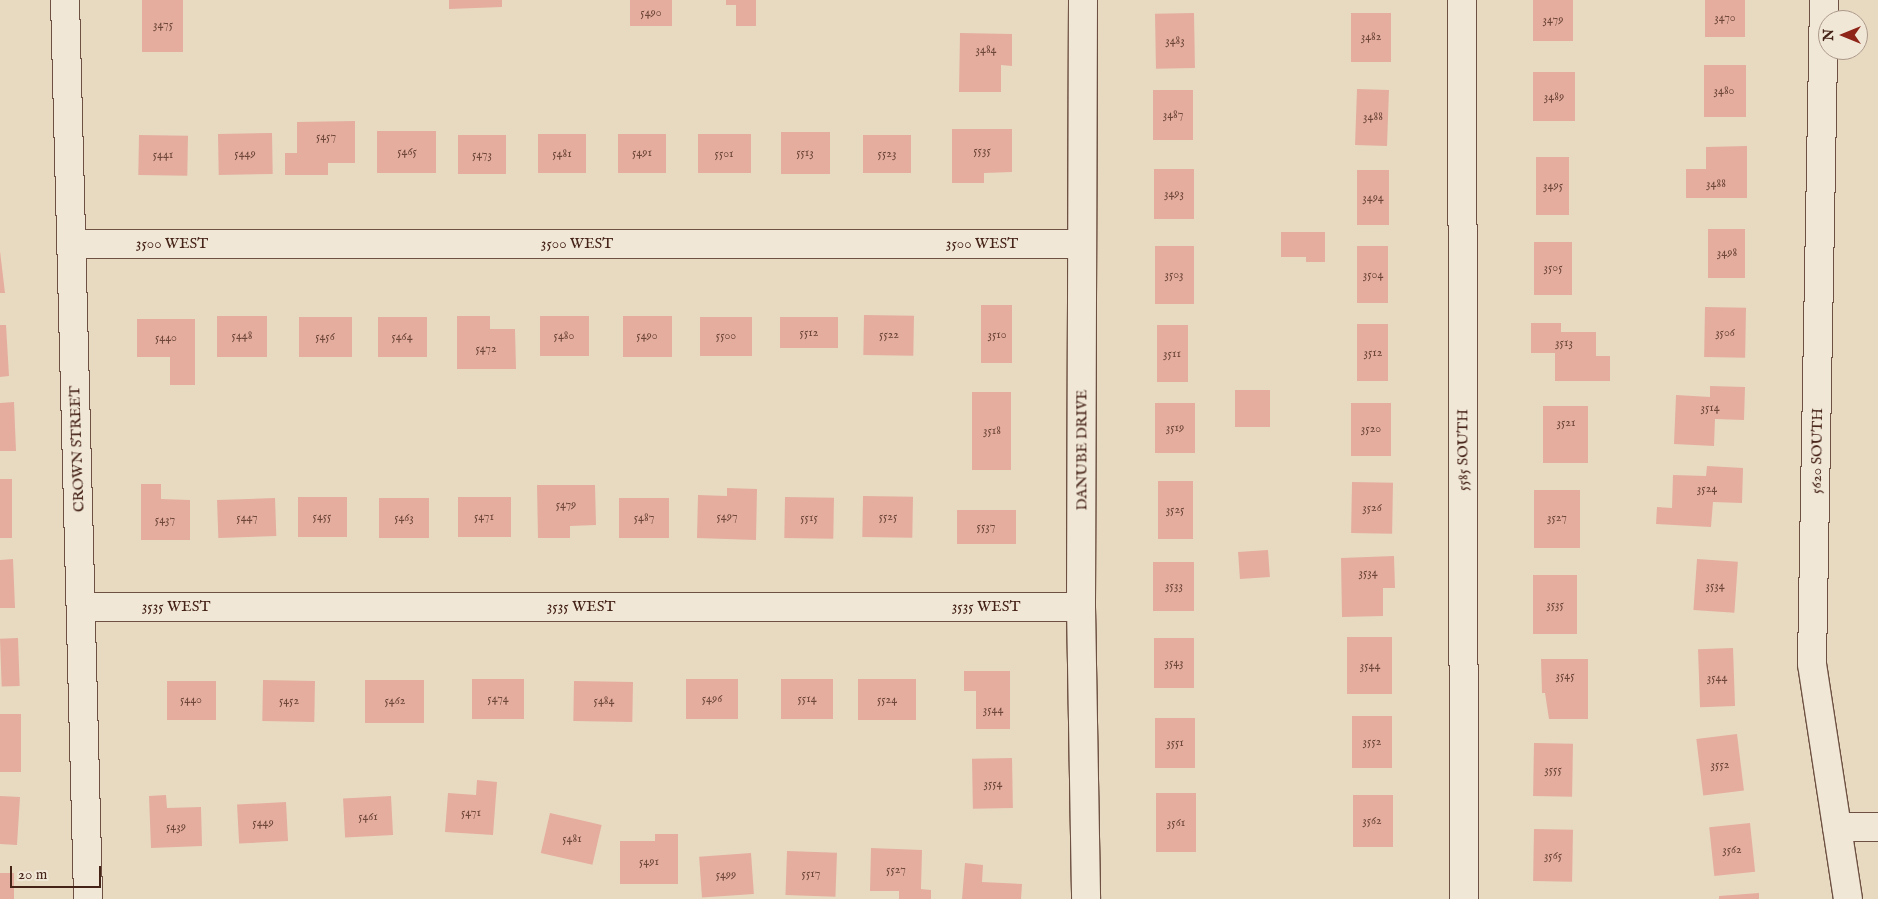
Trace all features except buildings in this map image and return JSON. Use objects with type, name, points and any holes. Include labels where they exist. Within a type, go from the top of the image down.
[{"type":"street","name":"CROWN STREET","points":[[65,0],[88,899]]},
{"type":"street","name":"DANUBE DRIVE","points":[[1083,0],[1081,607],[1086,899]]},
{"type":"street","name":"5585 SOUTH","points":[[1462,0],[1464,899]]},
{"type":"street","name":"5620 SOUTH","points":[[1824,0],[1812,664],[1848,899]]},
{"type":"street","name":"3500 WEST","points":[[71,244],[1082,244]]},
{"type":"street","name":"3535 WEST","points":[[81,607],[1081,607]]},
{"type":"street","points":[[1837,827],[1878,827]]}]
